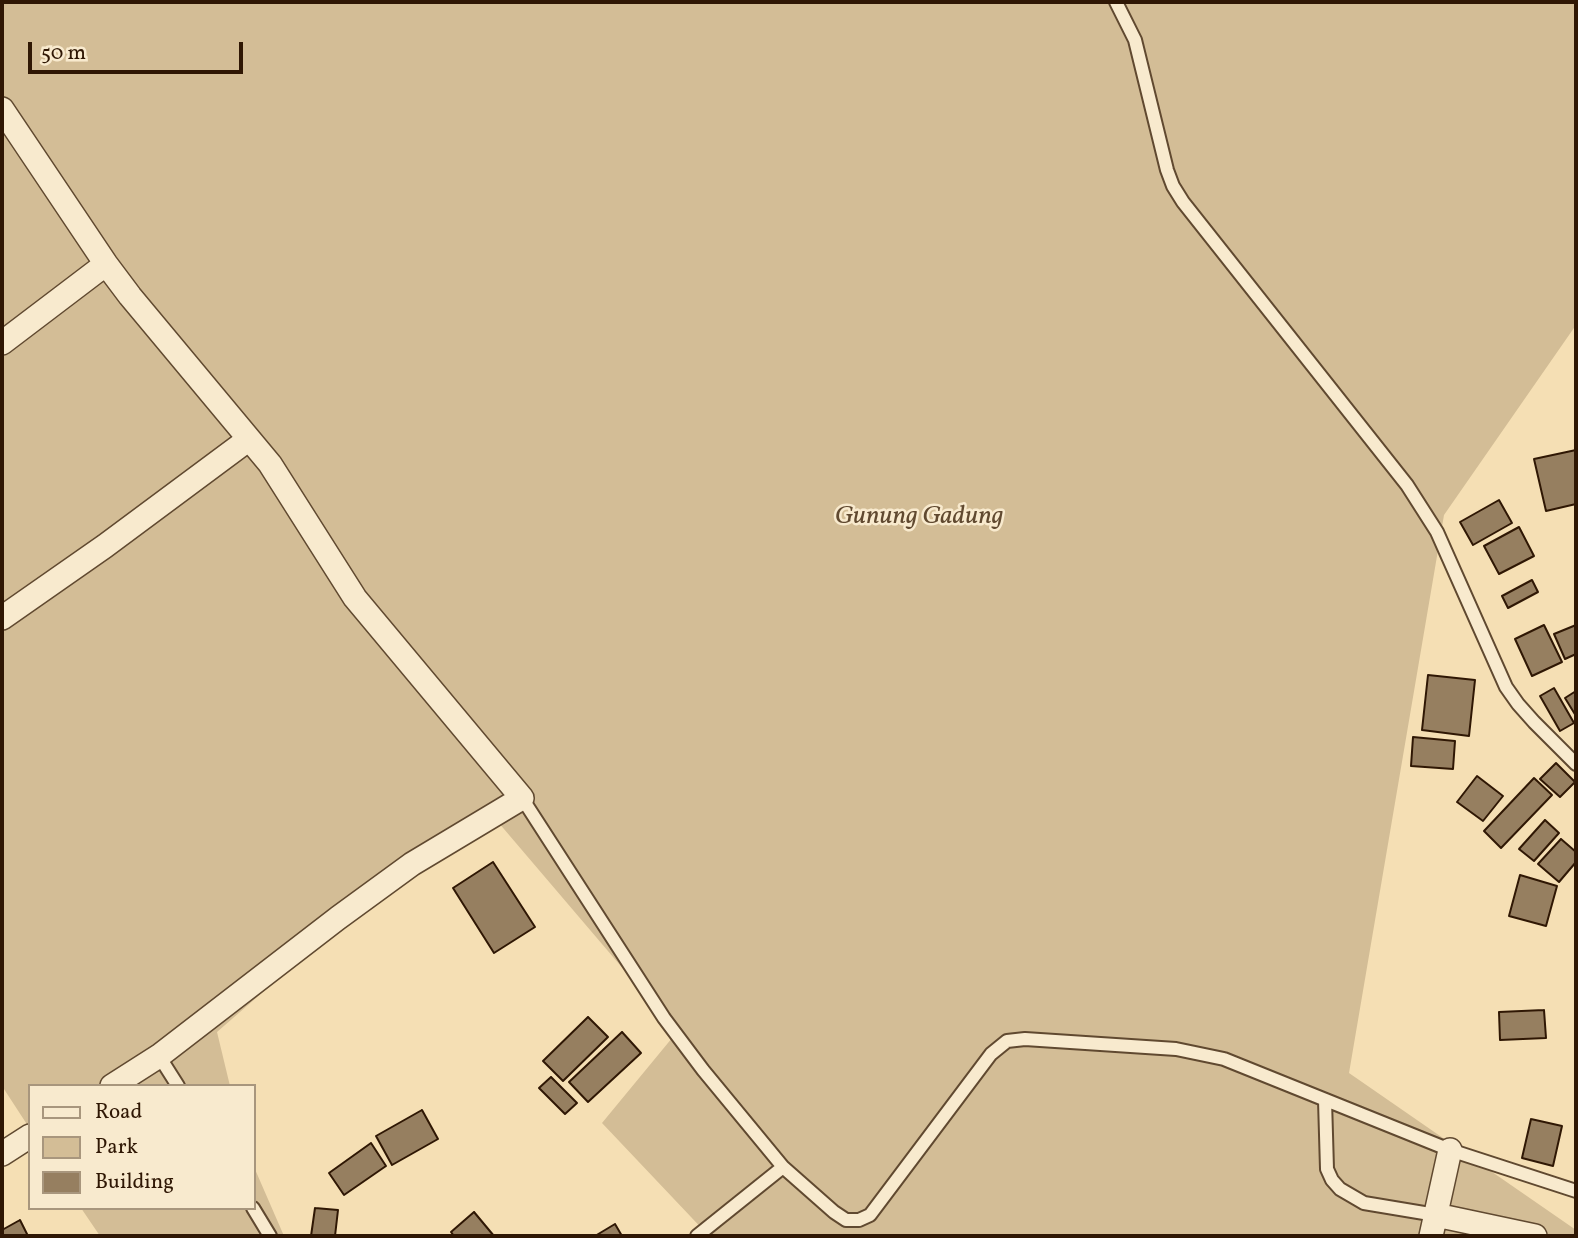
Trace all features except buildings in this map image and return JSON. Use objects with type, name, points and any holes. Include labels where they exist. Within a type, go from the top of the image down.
[{"type":"street","points":[[2,109],[106,264],[154,326],[271,464],[355,598],[522,798],[412,864],[159,1056],[115,1084]]},
{"type":"street","points":[[2,343],[106,264]]},
{"type":"street","points":[[2,618],[105,546],[249,439]]},
{"type":"street","points":[[2,1154],[28,1137]]},
{"type":"street","points":[[1450,1150],[1433,1226],[1535,1236]]},
{"type":"lane","points":[[1116,2],[1135,40],[1173,186],[1407,485],[1437,532],[1506,687],[1518,704],[1576,764]]},
{"type":"lane","points":[[522,798],[664,1018],[703,1070],[783,1167],[846,1220],[859,1220],[870,1215],[991,1054],[1007,1041],[1025,1039],[1151,1046],[1224,1059],[1450,1150],[1576,1191]]},
{"type":"lane","points":[[159,1056],[177,1084]]},
{"type":"lane","points":[[1325,1100],[1327,1169],[1332,1180],[1340,1189],[1364,1203],[1433,1226]]},
{"type":"lane","points":[[697,1236],[783,1167]]},
{"type":"lane","points":[[254,1210],[270,1236]]},
{"type":"green space","name":"Gunung Gadung","points":[[2,2],[1576,2],[1576,325],[1444,515],[1349,1073],[1576,1230],[1576,1236],[709,1236],[602,1123],[677,1032],[498,822],[449,830],[217,1032],[230,1084],[28,1084],[28,1126],[2,1086]]},
{"type":"green space","points":[[256,1172],[284,1236],[100,1236],[82,1210],[256,1210]]}]
